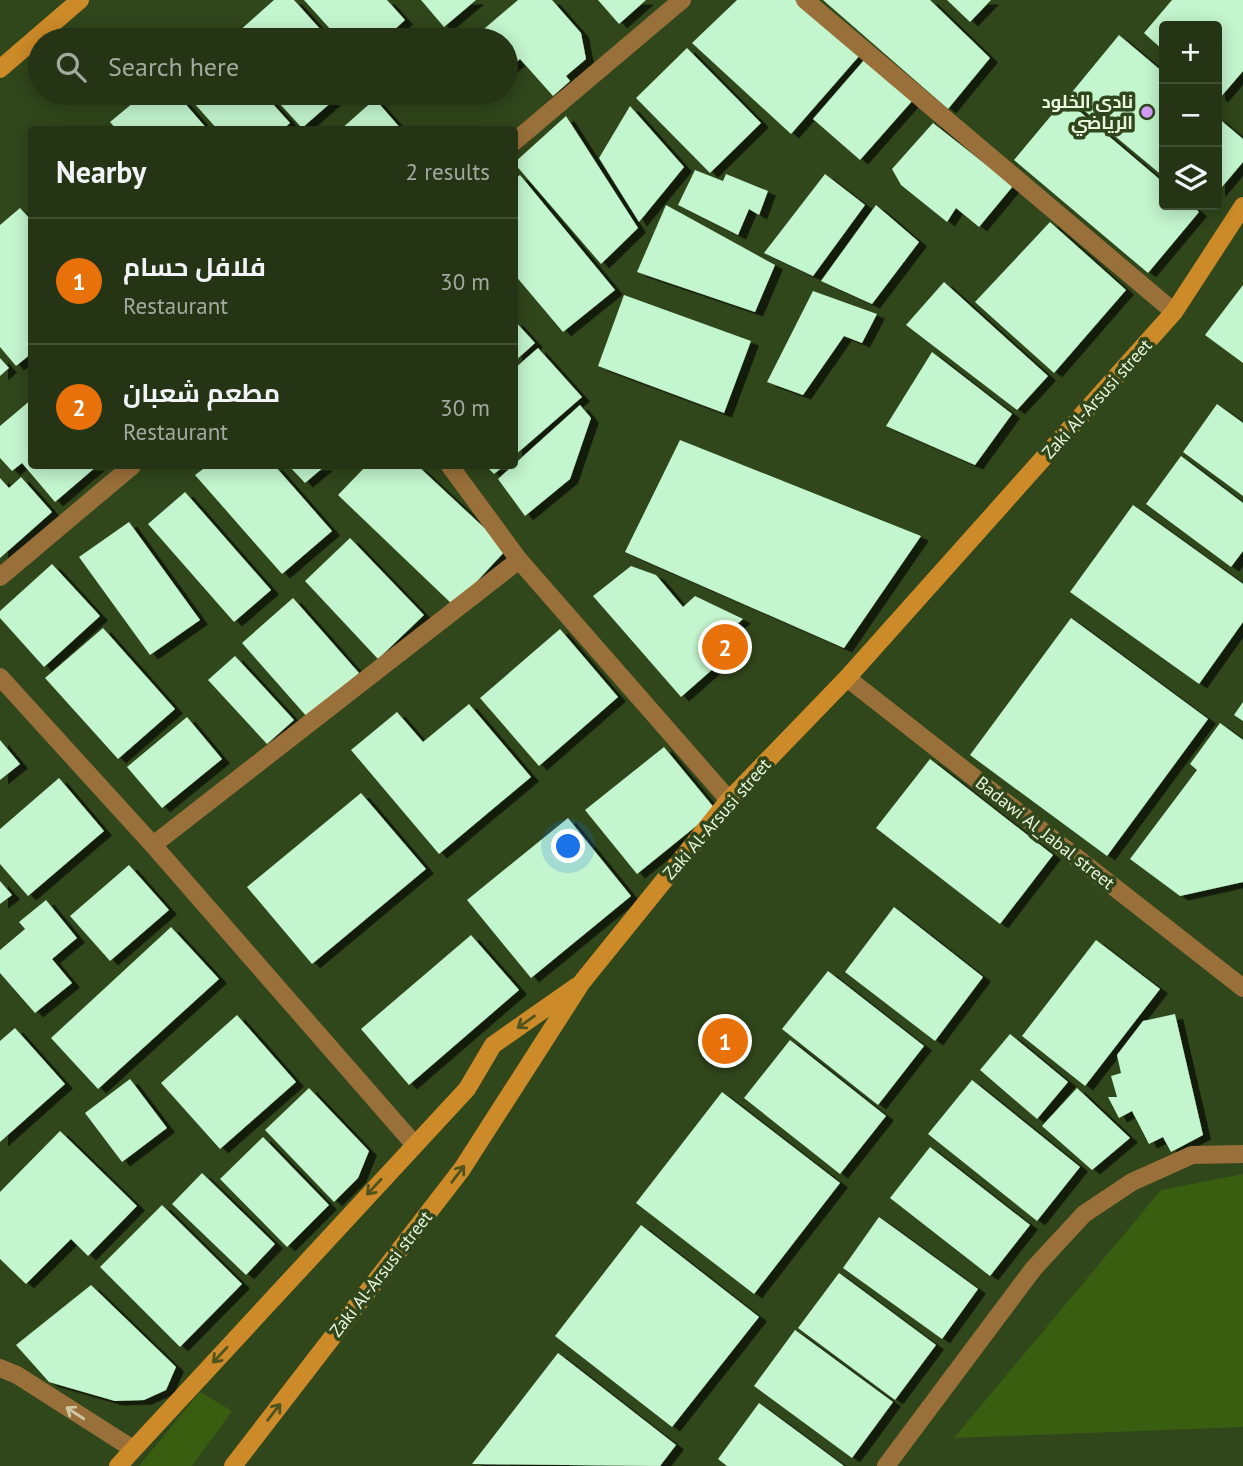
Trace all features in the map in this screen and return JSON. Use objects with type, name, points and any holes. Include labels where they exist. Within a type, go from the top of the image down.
[{"type":"street","points":[[48,28],[80,0]]},
{"type":"street","points":[[518,139],[682,0]]},
{"type":"street","points":[[806,0],[1174,312]]},
{"type":"street","points":[[0,69],[28,45]]},
{"type":"street","name":"Zaki Al-Arsusi street","points":[[233,1466],[462,1169],[582,982],[729,800],[847,678],[1174,312],[1243,206]]},
{"type":"street","points":[[0,577],[128,469]]},
{"type":"street","points":[[452,469],[519,560],[729,800]]},
{"type":"street","points":[[153,845],[519,560]]},
{"type":"street","points":[[0,677],[153,845],[414,1144]]},
{"type":"street","name":"Badawi Al_Jabal street","points":[[847,678],[1243,988]]},
{"type":"street","points":[[118,1466],[467,1089],[493,1045],[582,982]]},
{"type":"street","points":[[886,1466],[1034,1268],[1084,1214],[1132,1182],[1192,1155],[1243,1154]]},
{"type":"street","points":[[0,1356],[8,1371],[132,1450]]},
{"type":"green space","points":[[1243,1174],[1243,1427],[954,1438],[1161,1190]]},
{"type":"green space","points":[[200,1392],[232,1411],[192,1466],[139,1466]]},
{"type":"building","points":[[274,0],[294,0],[319,28],[242,28]]},
{"type":"building","points":[[304,0],[387,0],[405,20],[396,28],[329,28]]},
{"type":"building","points":[[421,0],[476,0],[444,27]]},
{"type":"building","points":[[518,0],[552,0],[581,33],[586,59],[566,76],[570,81],[553,96],[520,59],[518,61],[518,28],[485,28]]},
{"type":"building","points":[[598,0],[646,0],[619,24]]},
{"type":"building","points":[[737,0],[795,0],[860,55],[791,134],[692,43]]},
{"type":"building","points":[[823,0],[930,0],[990,58],[948,109]]},
{"type":"building","points":[[947,0],[991,0],[970,22]]},
{"type":"building","points":[[1172,0],[1243,0],[1243,71],[1222,96],[1222,21],[1159,21],[1159,46],[1144,33]]},
{"type":"building","points":[[1119,35],[1159,69],[1159,173],[1068,97]]},
{"type":"building","points":[[687,48],[761,123],[710,173],[636,98]]},
{"type":"building","points":[[865,59],[913,100],[860,160],[813,119]]},
{"type":"building","points":[[1065,99],[1159,179],[1159,210],[1199,212],[1148,273],[1014,160]]},
{"type":"building","points":[[131,105],[186,105],[205,126],[114,126],[110,122]]},
{"type":"building","points":[[196,105],[274,105],[290,123],[287,126],[214,126]]},
{"type":"building","points":[[281,105],[328,105],[304,126],[300,126]]},
{"type":"building","points":[[368,105],[380,105],[399,126],[345,126]]},
{"type":"building","points":[[630,106],[684,167],[639,222],[599,158]]},
{"type":"building","points":[[566,116],[638,228],[601,264],[518,168],[518,159]]},
{"type":"building","points":[[1222,121],[1243,139],[1243,162],[1222,187]]},
{"type":"building","points":[[933,123],[1013,186],[979,227],[956,208],[947,222],[901,185],[892,169]]},
{"type":"building","points":[[695,170],[723,181],[726,174],[768,191],[759,215],[749,209],[738,235],[678,205]]},
{"type":"building","points":[[825,174],[865,205],[813,276],[764,253]]},
{"type":"building","points":[[520,175],[615,290],[563,332],[518,279]]},
{"type":"building","points":[[666,205],[775,265],[755,312],[637,272]]},
{"type":"building","points":[[876,205],[919,242],[872,304],[821,281]]},
{"type":"building","points":[[20,208],[28,217],[28,356],[16,366],[0,347],[0,225]]},
{"type":"building","points":[[1050,222],[1126,290],[1054,373],[975,302]]},
{"type":"building","points":[[944,282],[1048,376],[1017,410],[906,325]]},
{"type":"building","points":[[1243,285],[1243,363],[1205,335]]},
{"type":"building","points":[[813,291],[877,314],[862,343],[844,336],[803,395],[767,382]]},
{"type":"building","points":[[624,295],[751,341],[724,413],[598,366]]},
{"type":"building","points":[[518,324],[535,343],[518,358]]},
{"type":"building","points":[[538,348],[582,397],[518,453],[518,366]]},
{"type":"building","points":[[932,352],[1012,414],[975,465],[886,426]]},
{"type":"building","points":[[0,358],[9,368],[0,376]]},
{"type":"building","points":[[28,402],[28,469],[94,469],[55,502],[22,463],[12,471],[0,458],[0,426]]},
{"type":"building","points":[[1217,404],[1243,423],[1243,496],[1183,452]]},
{"type":"building","points":[[580,405],[591,418],[570,479],[525,516],[498,479],[509,469],[518,469],[518,461]]},
{"type":"building","points":[[680,440],[921,536],[844,648],[625,552]]},
{"type":"building","points":[[1181,456],[1243,503],[1243,551],[1231,567],[1146,504]]},
{"type":"building","points":[[203,469],[278,469],[332,531],[282,574],[195,475]]},
{"type":"building","points":[[292,469],[321,469],[305,483]]},
{"type":"building","points":[[363,469],[421,469],[507,549],[454,606],[338,495]]},
{"type":"building","points":[[21,477],[52,512],[0,558],[0,478],[9,488]]},
{"type":"building","points":[[185,492],[271,590],[234,622],[148,524]]},
{"type":"building","points":[[1133,505],[1243,584],[1243,622],[1199,684],[1070,592]]},
{"type":"building","points":[[129,522],[200,620],[150,655],[79,557]]},
{"type":"building","points":[[350,538],[424,615],[378,659],[305,581]]},
{"type":"building","points":[[52,564],[100,616],[44,667],[0,618],[0,611]]},
{"type":"building","points":[[631,566],[656,575],[683,607],[695,596],[743,619],[728,632],[739,646],[681,697],[593,596]]},
{"type":"building","points":[[293,598],[359,673],[308,718],[242,643]]},
{"type":"building","points":[[1071,618],[1208,719],[1107,856],[970,755]]},
{"type":"building","points":[[103,628],[175,709],[118,759],[45,678]]},
{"type":"building","points":[[560,629],[618,697],[539,766],[480,698]]},
{"type":"building","points":[[235,656],[294,720],[267,744],[208,680]]},
{"type":"building","points":[[1243,702],[1243,721],[1234,715]]},
{"type":"building","points":[[469,704],[531,777],[439,854],[351,750],[397,712],[423,742]]},
{"type":"building","points":[[187,717],[222,759],[162,808],[127,767]]},
{"type":"building","points":[[1220,723],[1243,740],[1243,882],[1180,896],[1130,859],[1197,770],[1190,764]]},
{"type":"building","points":[[0,740],[20,764],[0,780]]},
{"type":"building","points":[[664,747],[716,810],[637,874],[585,810]]},
{"type":"building","points":[[930,759],[1053,855],[1000,924],[876,828]]},
{"type":"building","points":[[59,778],[104,831],[28,896],[0,864],[0,829]]},
{"type":"building","points":[[361,793],[426,869],[312,964],[247,887]]},
{"type":"building","points":[[568,818],[631,896],[531,978],[467,900]]},
{"type":"building","points":[[129,865],[169,910],[110,961],[70,916]]},
{"type":"building","points":[[0,881],[12,895],[0,904]]},
{"type":"building","points":[[46,900],[77,938],[52,959],[72,983],[35,1013],[0,973],[0,950],[25,929],[19,922]]},
{"type":"building","points":[[894,907],[983,977],[935,1041],[845,972]]},
{"type":"building","points":[[171,927],[219,979],[98,1089],[51,1038]]},
{"type":"building","points":[[471,935],[519,990],[409,1085],[361,1029]]},
{"type":"building","points":[[1096,940],[1160,989],[1085,1086],[1022,1036]]},
{"type":"building","points":[[828,971],[924,1046],[878,1105],[782,1029]]},
{"type":"building","points":[[1175,1014],[1203,1135],[1171,1152],[1163,1137],[1149,1144],[1132,1111],[1119,1118],[1108,1097],[1117,1097],[1111,1076],[1121,1073],[1117,1055],[1143,1021]]},
{"type":"building","points":[[237,1015],[296,1082],[220,1149],[161,1083]]},
{"type":"building","points":[[15,1028],[65,1084],[0,1142],[0,1041]]},
{"type":"building","points":[[1010,1034],[1068,1082],[1037,1119],[980,1070]]},
{"type":"building","points":[[790,1040],[886,1116],[840,1174],[744,1098]]},
{"type":"building","points":[[130,1079],[167,1128],[122,1162],[85,1113]]},
{"type":"building","points":[[972,1080],[1080,1167],[1037,1221],[928,1134]]},
{"type":"building","points":[[309,1088],[369,1151],[358,1178],[334,1202],[265,1130]]},
{"type":"building","points":[[1077,1088],[1130,1138],[1092,1170],[1042,1126]]},
{"type":"building","points":[[722,1092],[840,1183],[754,1294],[636,1203]]},
{"type":"building","points":[[60,1131],[137,1206],[88,1256],[71,1239],[26,1284],[0,1259],[0,1192]]},
{"type":"building","points":[[263,1137],[329,1205],[287,1247],[220,1179]]},
{"type":"building","points":[[930,1147],[1030,1225],[990,1276],[890,1198]]},
{"type":"building","points":[[202,1173],[275,1244],[246,1275],[172,1204]]},
{"type":"building","points":[[162,1205],[242,1284],[180,1347],[100,1267]]},
{"type":"building","points":[[879,1217],[978,1289],[942,1339],[843,1268]]},
{"type":"building","points":[[641,1225],[759,1317],[672,1427],[555,1336]]},
{"type":"building","points":[[839,1273],[936,1345],[895,1400],[798,1328]]},
{"type":"building","points":[[91,1285],[176,1367],[166,1390],[144,1400],[115,1401],[49,1382],[16,1345]]},
{"type":"building","points":[[795,1330],[893,1402],[852,1458],[754,1386]]},
{"type":"building","points":[[558,1353],[676,1445],[660,1466],[472,1464]]},
{"type":"building","points":[[759,1403],[844,1466],[727,1466],[718,1459]]},
{"type":"place","name":"نادي الخلود الرياضي","points":[[1147,112]]},
{"type":"place","name":"مطعم شعبان","points":[[725,647]]},
{"type":"place","name":"فلافل حسام","points":[[725,1041]]}]
